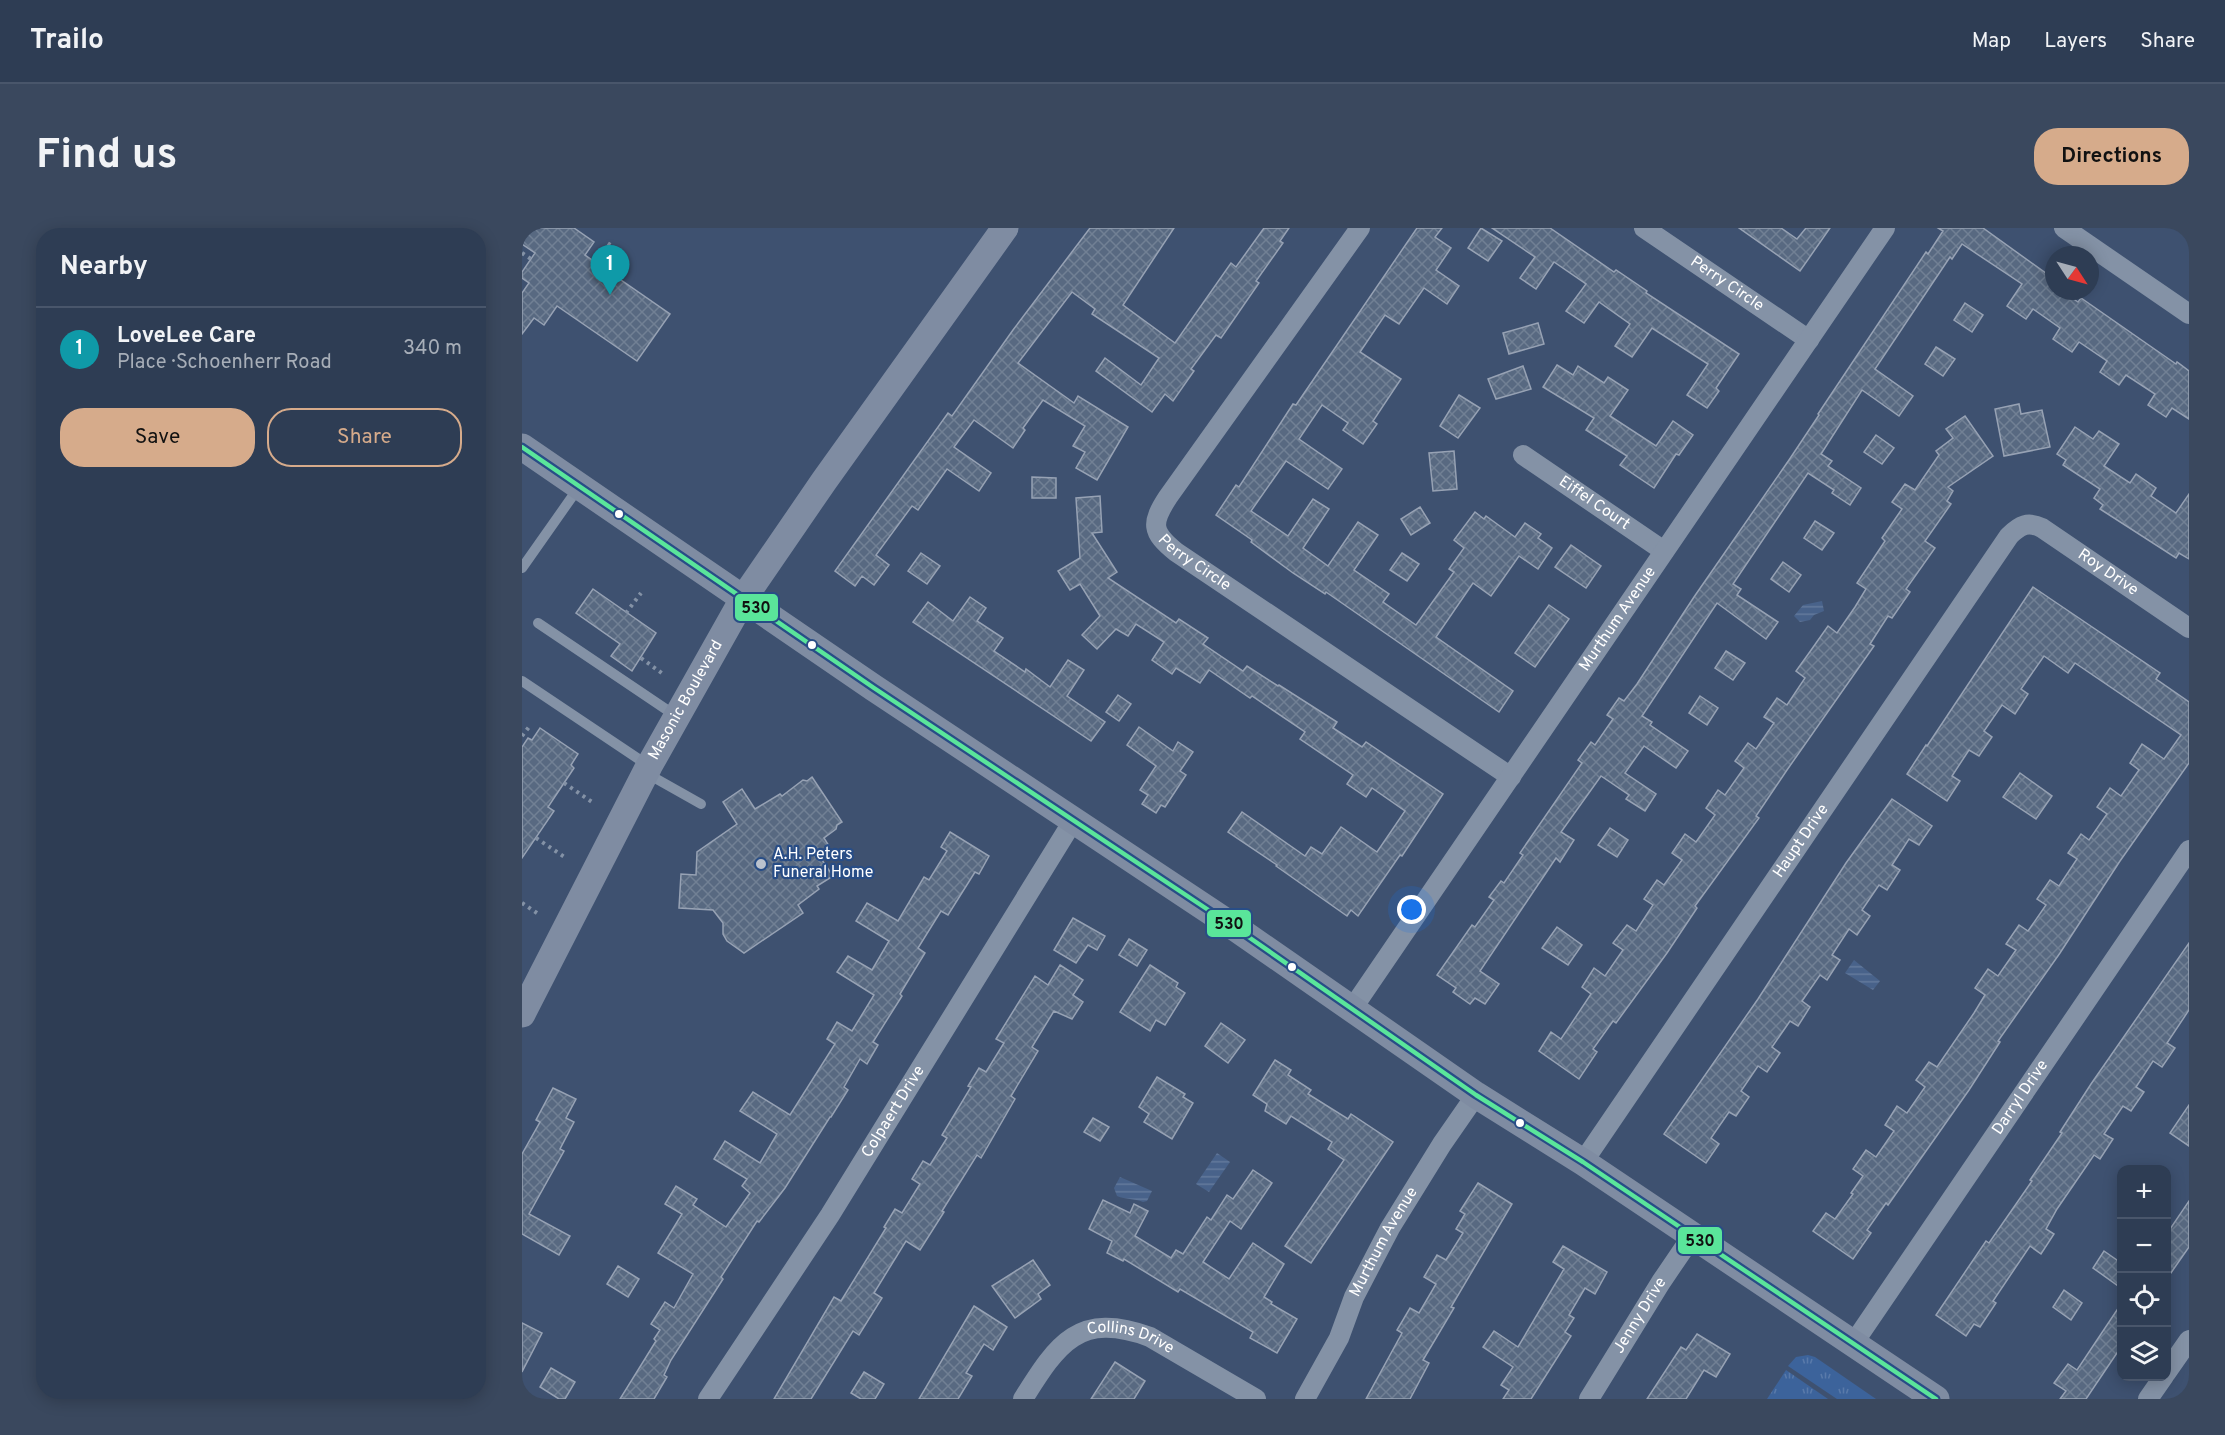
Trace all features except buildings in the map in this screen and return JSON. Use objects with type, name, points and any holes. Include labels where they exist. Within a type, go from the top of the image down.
[{"type":"main road","name":"Masonic Boulevard","points":[[522,1014],[676,717],[742,599],[1005,228]]},
{"type":"main road","points":[[522,447],[742,599],[1246,935],[1476,1095],[1583,1162],[1935,1399]]},
{"type":"street","name":"Perry Circle","points":[[1360,228],[1168,496],[1158,512],[1155,523],[1157,533],[1176,552],[1511,777]]},
{"type":"street","name":"Perry Circle","points":[[1644,228],[1809,340]]},
{"type":"street","name":"Murthum Avenue","points":[[1352,1010],[1885,228]]},
{"type":"street","points":[[2064,228],[2189,314]]},
{"type":"street","name":"Eiffel Court","points":[[1523,455],[1664,552]]},
{"type":"street","name":"Roy Drive","points":[[2024,524],[2033,524],[2042,528],[2189,628]]},
{"type":"street","name":"Haupt Drive","points":[[1583,1162],[2002,545],[2024,524]]},
{"type":"street","name":"Colpaert Drive","points":[[708,1399],[830,1215],[1073,821]]},
{"type":"street","name":"Darryl Drive","points":[[1853,1344],[2189,850]]},
{"type":"street","name":"Murthum Avenue","points":[[1305,1399],[1339,1338],[1354,1297],[1390,1227],[1476,1095]]},
{"type":"street","name":"Jenny Drive","points":[[1589,1399],[1660,1282],[1693,1235]]},
{"type":"street","name":"Collins Drive","points":[[1023,1399],[1057,1349],[1073,1337],[1092,1329],[1110,1327],[1132,1330],[1150,1337],[1256,1399]]},
{"type":"street","points":[[2171,1366],[2189,1340]]},
{"type":"street","points":[[2148,1399],[2161,1381]]},
{"type":"lane","points":[[522,568],[580,487]]},
{"type":"lane","points":[[538,623],[676,717]]},
{"type":"lane","points":[[522,681],[648,770],[701,804]]},
{"type":"path","points":[[603,268],[616,249],[606,242]]},
{"type":"path","points":[[522,253],[531,259]]},
{"type":"path","points":[[626,613],[641,593]]},
{"type":"path","points":[[641,658],[663,674]]},
{"type":"path","points":[[522,736],[529,726]]},
{"type":"path","points":[[564,783],[595,804]]},
{"type":"path","points":[[536,838],[566,858]]},
{"type":"path","points":[[522,903],[537,913]]},
{"type":"green space","points":[[1808,1355],[1815,1357],[1876,1399],[1837,1399],[1788,1366],[1796,1357]]},
{"type":"green space","points":[[1786,1370],[1828,1399],[1767,1399]]},
{"type":"shaded area","points":[[1822,601],[1824,611],[1814,615],[1810,620],[1800,622],[1794,616],[1803,605]]},
{"type":"shaded area","points":[[1854,960],[1880,981],[1873,990],[1845,973]]},
{"type":"shaded area","points":[[1217,1153],[1230,1162],[1209,1192],[1196,1184]]},
{"type":"shaded area","points":[[1120,1177],[1152,1191],[1147,1201],[1117,1196],[1114,1188]]},
{"type":"transit line","name":"530","points":[[522,447],[874,688],[1237,929],[1476,1095],[1583,1162],[1936,1399]]},
{"type":"place","name":"LoveLee Care","points":[[610,295]]},
{"type":"place","name":"A.H. Peters Funeral Home","points":[[761,864]]}]
